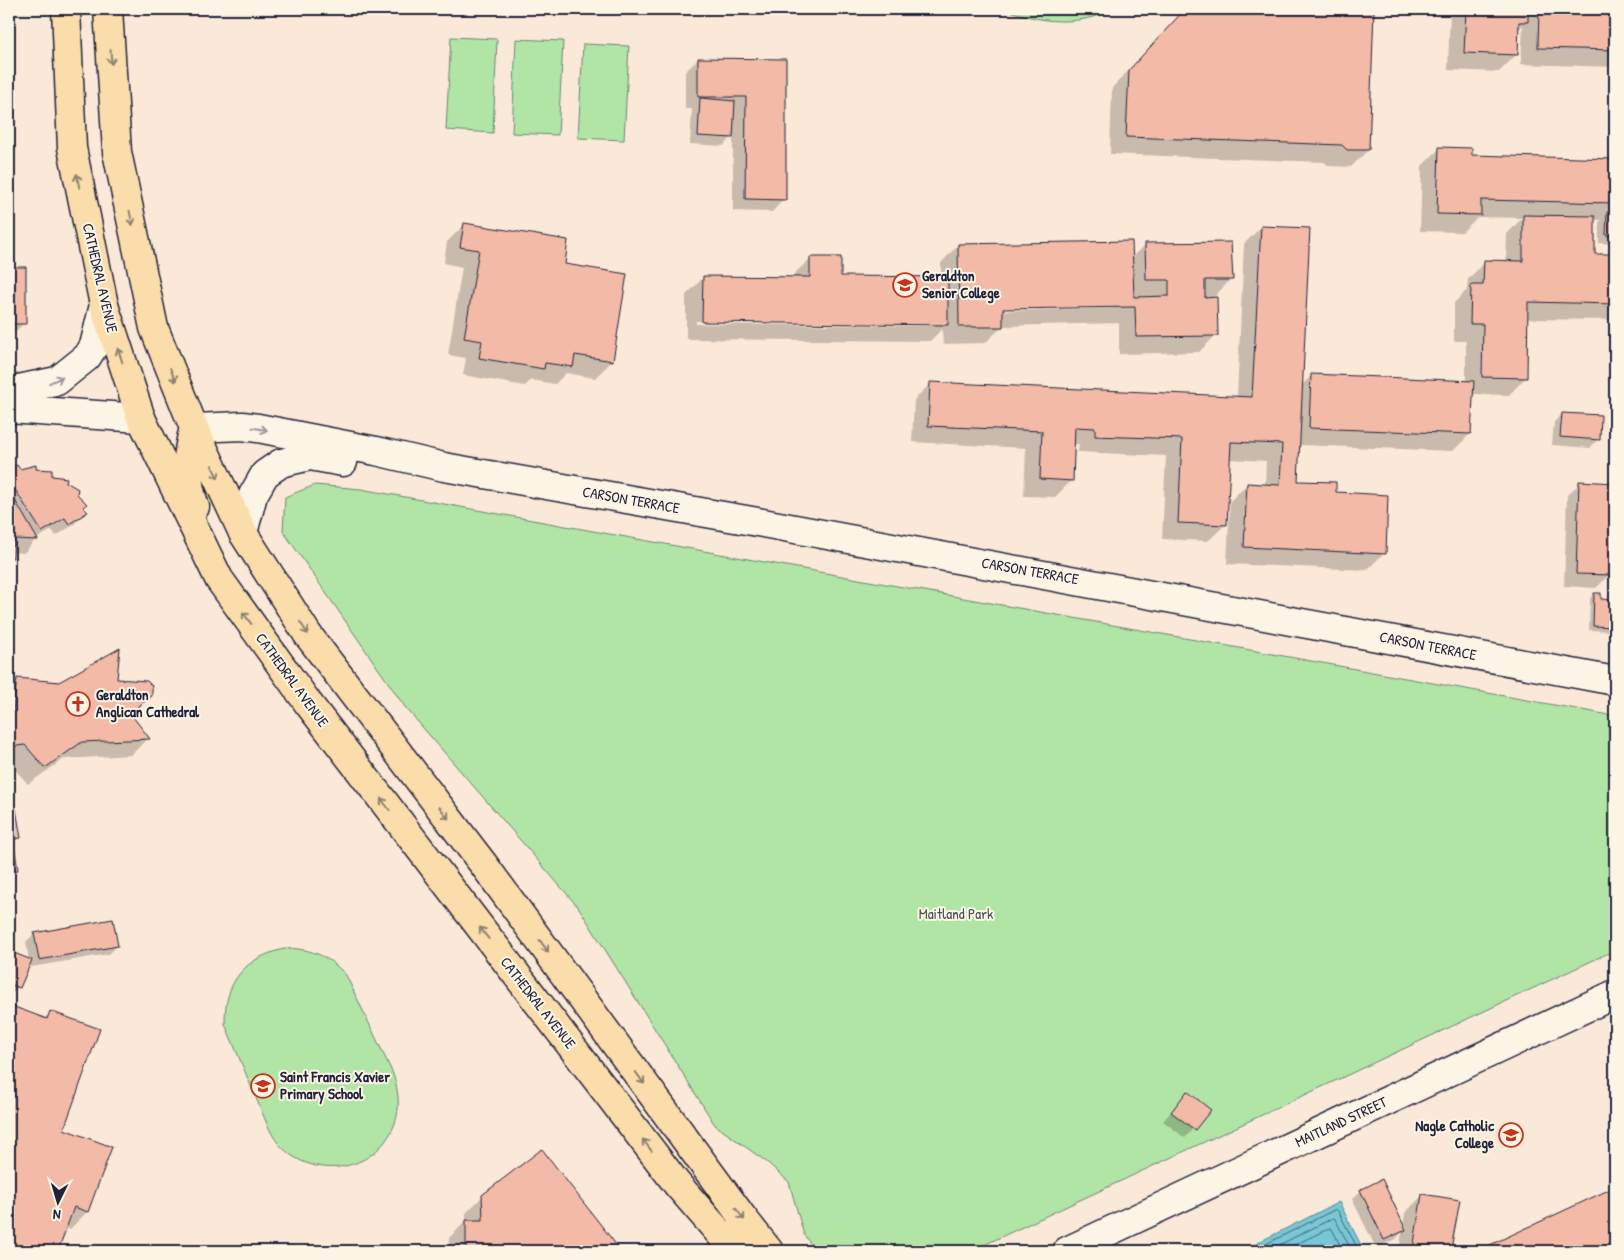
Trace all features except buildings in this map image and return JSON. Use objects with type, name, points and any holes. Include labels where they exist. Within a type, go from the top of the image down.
[{"type":"main road","name":"CATHEDRAL AVENUE","points":[[66,9],[72,148],[104,305],[141,418],[219,579],[308,703],[677,1184],[735,1251]]},
{"type":"main road","points":[[108,9],[116,152],[154,328],[194,428],[243,533],[308,635],[484,864],[738,1211],[770,1251]]},
{"type":"main road","points":[[9,390],[57,381],[87,358],[94,346],[104,305]]},
{"type":"main road","points":[[9,410],[141,418]]},
{"type":"main road","name":"CARSON TERRACE","points":[[194,428],[242,426],[376,451],[444,467],[752,521],[1615,681]]},
{"type":"main road","points":[[194,428],[189,446],[189,490],[219,579]]},
{"type":"main road","name":"CARSON TERRACE","points":[[243,533],[253,495],[265,474],[281,463],[310,456],[375,465],[444,467]]},
{"type":"main road","points":[[308,703],[342,681]]},
{"type":"main road","name":"MAITLAND STREET","points":[[1067,1251],[1615,994]]},
{"type":"green space","points":[[1005,9],[1114,9],[1087,19],[1060,21],[1032,17]]},
{"type":"green space","points":[[451,37],[497,39],[493,133],[446,130]]},
{"type":"green space","points":[[516,39],[563,41],[558,135],[512,133]]},
{"type":"green space","points":[[583,44],[629,46],[624,140],[578,138]]},
{"type":"green space","name":"Maitland Park","points":[[315,485],[361,489],[1615,716],[1615,950],[971,1251],[816,1251],[804,1235],[789,1182],[768,1163],[715,1125],[579,908],[405,707],[283,531],[285,497]]},
{"type":"green space","points":[[289,948],[306,950],[320,955],[333,963],[346,975],[395,1080],[398,1110],[395,1123],[387,1138],[376,1151],[363,1160],[348,1165],[333,1167],[317,1166],[301,1161],[281,1146],[267,1124],[225,1024],[229,995],[233,983],[240,972],[261,957]]},
{"type":"water","points":[[1339,1202],[1364,1251],[1261,1251],[1257,1243]]},
{"type":"place","name":"Geraldton Senior College","points":[[905,285]]},
{"type":"place","name":"Geraldton Anglican Cathedral","points":[[78,704]]},
{"type":"place","name":"Saint Francis Xavier Primary School","points":[[263,1086]]},
{"type":"place","name":"Nagle Catholic College","points":[[1511,1135]]}]
